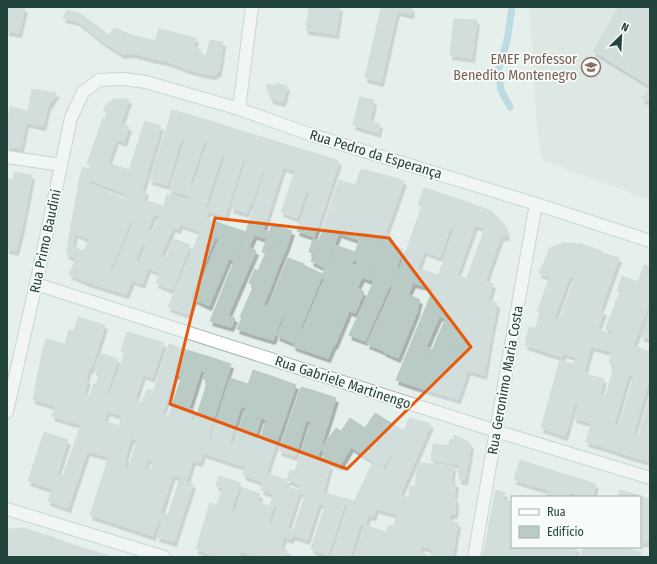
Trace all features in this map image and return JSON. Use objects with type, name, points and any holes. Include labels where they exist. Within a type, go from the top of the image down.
[{"type":"street","points":[[239,109],[252,7]]},
{"type":"street","name":"Rua Pedro da Esperança","points":[[99,80],[124,79],[146,82],[239,109],[312,135],[536,204],[650,242]]},
{"type":"street","name":"Rua Primo Baudini","points":[[7,412],[71,118],[83,92],[99,80]]},
{"type":"street","points":[[7,157],[61,165]]},
{"type":"street","name":"Rua Geronimo Maria Costa","points":[[474,557],[536,204]]},
{"type":"street","name":"Rua Gabriele Martinengo","points":[[36,284],[496,431],[650,478]]},
{"type":"street","points":[[7,509],[164,557]]},
{"type":"highlighted area","points":[[215,218],[389,238],[471,347],[347,469],[170,404]]},
{"type":"shaded area","name":"EMEF Professor Benedito Montenegro","points":[[529,7],[650,7],[650,200],[542,160],[537,128]]},
{"type":"building","points":[[7,7],[25,8],[19,33],[7,31]]},
{"type":"building","points":[[309,7],[340,7],[336,34],[306,30]]},
{"type":"building","points":[[381,7],[412,7],[411,14]]},
{"type":"building","points":[[619,7],[650,7],[650,86],[593,51]]},
{"type":"building","points":[[381,8],[397,11],[381,82],[365,78]]},
{"type":"building","points":[[67,10],[81,14],[109,35],[114,28],[132,35],[155,41],[154,44],[156,44],[151,58],[133,53],[122,54],[99,39],[77,21],[63,18]]},
{"type":"building","points":[[454,19],[477,20],[472,58],[450,55]]},
{"type":"building","points":[[159,29],[196,38],[187,69],[169,62],[151,58]]},
{"type":"building","points":[[210,40],[223,42],[219,71],[213,75],[202,73]]},
{"type":"building","points":[[193,47],[201,50],[199,55],[206,56],[202,73],[187,69]]},
{"type":"building","points":[[276,83],[287,86],[283,102],[271,99],[268,89],[266,88],[267,84],[276,86]]},
{"type":"building","points":[[650,86],[650,103],[642,98]]},
{"type":"building","points":[[32,89],[57,93],[48,106],[43,126],[8,119],[10,107],[28,111]]},
{"type":"building","points":[[360,97],[374,100],[370,121],[380,124],[378,133],[353,125]]},
{"type":"building","points":[[113,99],[129,99],[101,184],[80,176],[83,167],[89,169],[90,165],[87,164],[103,118],[105,119],[108,112],[104,111],[104,107]]},
{"type":"building","points":[[172,110],[193,116],[185,140],[181,139],[167,185],[150,180]]},
{"type":"building","points":[[193,116],[214,122],[208,141],[204,140],[189,186],[193,187],[190,196],[169,190]]},
{"type":"building","points":[[7,119],[26,122],[21,148],[7,146]]},
{"type":"building","points":[[145,121],[161,126],[142,190],[146,191],[143,200],[122,192]]},
{"type":"building","points":[[214,122],[235,129],[226,156],[222,154],[205,207],[209,208],[205,219],[185,213]]},
{"type":"building","points":[[121,124],[129,127],[124,142],[116,139]]},
{"type":"building","points":[[235,129],[255,135],[247,160],[243,159],[225,216],[208,211]]},
{"type":"building","points":[[255,135],[275,141],[265,172],[262,171],[251,205],[249,205],[246,213],[231,208]]},
{"type":"building","points":[[275,141],[297,148],[290,169],[283,167],[263,230],[269,232],[267,239],[246,232]]},
{"type":"building","points":[[297,148],[318,154],[297,218],[281,212],[295,171],[290,169]]},
{"type":"building","points":[[318,154],[339,161],[314,237],[297,231],[310,194],[305,192]]},
{"type":"building","points":[[108,163],[129,170],[122,192],[101,184]]},
{"type":"building","points":[[361,169],[381,174],[359,240],[339,233]]},
{"type":"building","points":[[14,172],[32,175],[27,201],[7,197],[7,179],[13,180]]},
{"type":"building","points":[[381,174],[404,181],[372,271],[356,266],[358,261],[353,259]]},
{"type":"building","points":[[80,176],[91,180],[77,215],[96,224],[89,239],[75,233],[72,247],[84,251],[80,261],[66,254]]},
{"type":"building","points":[[339,180],[355,185],[330,258],[309,252],[313,239],[319,241]]},
{"type":"building","points":[[90,184],[124,199],[94,267],[80,261],[96,224],[77,215]]},
{"type":"building","points":[[424,188],[443,194],[413,283],[393,278],[396,267],[400,268],[422,206],[418,205]]},
{"type":"building","points":[[126,193],[143,200],[134,222],[130,221],[110,271],[113,272],[106,288],[87,282]]},
{"type":"building","points":[[167,194],[189,201],[185,213],[164,206]]},
{"type":"building","points":[[443,194],[464,201],[454,230],[450,228],[440,257],[424,251]]},
{"type":"building","points":[[8,197],[27,201],[22,227],[7,224]]},
{"type":"building","points":[[143,200],[164,206],[159,216],[154,214],[147,230],[153,233],[147,246],[142,244],[135,260],[140,262],[126,294],[106,288]]},
{"type":"building","points":[[464,201],[491,211],[485,228],[475,225],[457,275],[467,279],[460,298],[434,288]]},
{"type":"building","points":[[164,206],[185,213],[178,229],[173,227],[160,257],[166,259],[160,273],[148,268],[142,284],[132,280]]},
{"type":"building","points":[[491,211],[504,224],[507,236],[501,236],[485,281],[468,275]]},
{"type":"building","points":[[185,213],[205,219],[200,231],[180,224]]},
{"type":"building","points":[[206,218],[225,225],[220,239],[215,238],[190,298],[194,299],[187,314],[168,307]]},
{"type":"building","points":[[7,224],[22,227],[16,251],[7,249]]},
{"type":"building","points":[[272,224],[292,231],[287,246],[267,239]]},
{"type":"building","points":[[225,225],[246,232],[234,261],[229,258],[209,306],[194,299]]},
{"type":"building","points":[[246,232],[254,235],[249,247],[256,251],[228,315],[235,318],[231,327],[210,321]]},
{"type":"building","points":[[385,234],[391,236],[389,244],[403,249],[393,278],[372,271]]},
{"type":"building","points":[[174,239],[190,245],[172,290],[156,283]]},
{"type":"building","points":[[267,239],[287,246],[279,265],[263,259],[266,253],[262,252]]},
{"type":"building","points":[[564,243],[581,244],[575,261],[561,257],[561,259],[557,258],[550,277],[539,273],[549,251],[548,250],[554,246]]},
{"type":"building","points":[[581,244],[602,251],[570,339],[549,333],[554,319],[559,321],[575,278],[569,276]]},
{"type":"building","points":[[335,245],[355,252],[352,264],[330,258]]},
{"type":"building","points":[[315,253],[329,258],[325,268],[311,261]]},
{"type":"building","points":[[602,253],[619,258],[600,310],[583,304]]},
{"type":"building","points":[[561,257],[575,261],[554,318],[537,312],[557,258],[561,259]]},
{"type":"building","points":[[288,258],[304,264],[273,340],[252,334],[263,305],[268,307]]},
{"type":"building","points":[[329,258],[352,264],[338,297],[320,289],[325,279],[322,277]]},
{"type":"building","points":[[76,259],[94,267],[87,282],[69,274]]},
{"type":"building","points":[[263,259],[279,265],[271,286],[251,278],[255,269],[258,271]]},
{"type":"building","points":[[352,264],[373,271],[369,280],[362,277],[357,288],[364,292],[355,313],[349,311],[328,358],[313,353]]},
{"type":"building","points":[[303,265],[323,274],[294,343],[277,336],[285,318],[282,317]]},
{"type":"building","points":[[644,265],[650,267],[650,301],[633,346],[637,347],[633,359],[612,352]]},
{"type":"building","points":[[418,269],[439,275],[434,288],[413,283]]},
{"type":"building","points":[[373,271],[393,278],[365,341],[349,335],[374,281],[370,279]]},
{"type":"building","points":[[468,275],[493,284],[488,300],[497,303],[496,311],[460,298]]},
{"type":"building","points":[[622,276],[638,282],[612,352],[591,346],[598,329],[612,335],[614,332],[605,329],[620,292],[617,291]]},
{"type":"building","points":[[251,278],[271,286],[252,334],[237,329],[242,317],[240,317],[254,285],[249,283]]},
{"type":"building","points":[[393,278],[413,283],[384,351],[367,344],[393,287],[389,285]]},
{"type":"building","points":[[434,288],[455,296],[445,318],[439,316],[443,308],[428,302]]},
{"type":"building","points":[[320,289],[338,297],[313,353],[293,346],[301,328],[303,329]]},
{"type":"building","points":[[408,294],[420,300],[418,309],[398,358],[384,352]]},
{"type":"building","points":[[455,296],[496,311],[491,335],[446,318]]},
{"type":"building","points":[[428,302],[443,308],[426,347],[432,350],[417,387],[396,380]]},
{"type":"building","points":[[583,304],[604,311],[591,346],[570,339]]},
{"type":"building","points":[[650,311],[650,339],[641,336]]},
{"type":"building","points":[[540,313],[554,318],[549,333],[535,329]]},
{"type":"building","points":[[78,317],[105,325],[91,369],[42,353],[46,339],[65,344],[69,330],[74,331]]},
{"type":"building","points":[[446,318],[470,327],[461,350],[436,341]]},
{"type":"building","points":[[470,327],[491,335],[487,359],[461,350]]},
{"type":"building","points":[[529,327],[568,339],[562,357],[525,345]]},
{"type":"building","points":[[127,332],[148,338],[123,416],[107,411],[104,421],[98,419],[106,393],[110,394],[125,352],[121,351]]},
{"type":"building","points":[[148,338],[164,343],[152,378],[143,374],[135,399],[138,399],[137,401],[142,403],[147,389],[154,391],[140,433],[119,426]]},
{"type":"building","points":[[568,339],[591,346],[585,368],[574,365],[576,357],[563,353]]},
{"type":"building","points":[[436,341],[487,359],[484,375],[468,370],[458,399],[417,387]]},
{"type":"building","points":[[169,344],[190,351],[182,376],[175,374],[162,414],[168,416],[161,439],[140,433]]},
{"type":"building","points":[[637,347],[650,352],[650,364],[633,359]]},
{"type":"building","points":[[190,351],[210,357],[206,372],[201,370],[189,408],[194,410],[182,446],[161,439]]},
{"type":"building","points":[[612,352],[633,359],[629,372],[609,364]]},
{"type":"building","points":[[42,353],[89,368],[86,380],[88,380],[77,413],[33,399]]},
{"type":"building","points":[[100,353],[118,359],[108,389],[96,385],[100,373],[94,371]]},
{"type":"building","points":[[210,357],[231,364],[203,453],[182,446],[190,420],[195,421],[208,380],[203,379]]},
{"type":"building","points":[[633,359],[650,364],[650,376],[627,455],[607,448],[614,424],[619,426],[634,376],[628,374]]},
{"type":"building","points":[[560,360],[585,368],[565,436],[541,428]]},
{"type":"building","points":[[614,367],[629,372],[607,448],[586,442],[595,410],[596,411],[601,394],[606,395]]},
{"type":"building","points":[[253,370],[274,377],[251,449],[234,444],[246,408],[241,406]]},
{"type":"building","points":[[583,373],[604,379],[591,423],[574,418],[579,403],[575,402]]},
{"type":"building","points":[[274,377],[296,385],[266,473],[245,467],[255,438],[260,440],[266,421],[266,419],[261,418]]},
{"type":"building","points":[[230,378],[248,384],[224,460],[203,453],[208,438],[211,439]]},
{"type":"building","points":[[94,384],[108,389],[98,419],[77,413],[83,394],[90,396]]},
{"type":"building","points":[[301,387],[315,391],[295,456],[279,451]]},
{"type":"building","points":[[315,391],[336,398],[308,487],[287,480],[290,470],[295,471],[311,422],[306,420]]},
{"type":"building","points":[[650,397],[650,454],[648,461],[627,455],[633,435],[638,437]]},
{"type":"building","points":[[56,406],[77,413],[74,423],[52,416]]},
{"type":"building","points":[[77,413],[98,419],[68,508],[48,501],[57,474],[63,476],[81,425],[74,422]]},
{"type":"building","points":[[375,413],[404,431],[383,468],[351,447],[340,466],[323,459],[324,451],[320,450],[336,428],[341,431],[350,418],[365,428]]},
{"type":"building","points":[[409,418],[431,424],[392,513],[371,507]]},
{"type":"building","points":[[98,419],[119,426],[109,457],[87,451]]},
{"type":"building","points":[[119,426],[140,433],[138,440],[131,438],[124,467],[129,468],[111,522],[90,515]]},
{"type":"building","points":[[44,432],[68,440],[52,489],[28,481]]},
{"type":"building","points":[[140,433],[161,439],[154,461],[147,459],[145,468],[130,463]]},
{"type":"building","points":[[454,435],[466,440],[471,445],[465,480],[459,480],[459,464],[431,461],[433,444],[449,446],[450,439],[454,440]]},
{"type":"building","points":[[161,439],[182,446],[153,536],[132,529]]},
{"type":"building","points":[[229,444],[251,451],[245,467],[224,460]]},
{"type":"building","points":[[182,446],[196,450],[187,479],[173,475]]},
{"type":"building","points":[[196,450],[203,453],[200,462],[193,460]]},
{"type":"building","points":[[317,459],[330,465],[323,492],[308,487]]},
{"type":"building","points":[[520,460],[554,471],[548,490],[514,480]]},
{"type":"building","points":[[130,463],[151,470],[132,529],[111,522]]},
{"type":"building","points":[[418,463],[453,466],[451,483],[456,483],[454,498],[456,499],[455,514],[450,514],[449,520],[458,523],[456,534],[392,513],[400,495],[409,498],[410,486],[415,487]]},
{"type":"building","points":[[372,464],[386,472],[371,507],[354,502]]},
{"type":"building","points":[[245,467],[266,473],[263,482],[243,475]]},
{"type":"building","points":[[554,471],[574,477],[568,496],[546,496]]},
{"type":"building","points":[[266,473],[287,480],[278,507],[270,505],[274,494],[261,490]]},
{"type":"building","points":[[219,476],[226,478],[223,488],[216,486]]},
{"type":"building","points":[[574,477],[596,484],[592,496],[574,496],[575,493],[570,492]]},
{"type":"building","points":[[226,478],[240,483],[216,556],[196,549],[210,503],[217,505]]},
{"type":"building","points":[[180,479],[193,484],[174,542],[157,537],[162,521],[158,519],[161,513],[168,515]]},
{"type":"building","points":[[300,484],[308,487],[306,494],[299,492],[287,529],[293,530],[291,539],[284,537],[280,548],[287,550],[285,557],[262,557],[285,486],[298,490]]},
{"type":"building","points":[[308,487],[329,494],[326,505],[319,503],[307,540],[292,535]]},
{"type":"building","points":[[243,488],[260,494],[239,557],[216,556],[231,511],[235,513]]},
{"type":"building","points":[[496,490],[505,493],[503,499],[511,502],[511,521],[491,513]]},
{"type":"building","points":[[620,490],[638,495],[638,496],[618,496]]},
{"type":"building","points":[[329,494],[350,500],[348,506],[344,505],[328,555],[311,549]]},
{"type":"building","points":[[641,497],[650,499],[650,535],[647,543],[641,541]]},
{"type":"building","points":[[350,500],[371,507],[365,525],[360,524],[350,557],[331,557]]},
{"type":"building","points":[[257,502],[273,507],[268,523],[271,523],[260,557],[241,551]]},
{"type":"building","points":[[371,507],[376,508],[373,516],[369,515]]},
{"type":"building","points":[[491,513],[511,521],[511,548],[531,548],[528,557],[486,542]]},
{"type":"building","points":[[397,515],[413,520],[400,557],[378,557],[389,525],[394,526]]},
{"type":"building","points":[[413,520],[456,534],[454,548],[407,536]]},
{"type":"building","points":[[365,525],[386,532],[378,557],[355,557]]},
{"type":"building","points":[[23,528],[52,537],[46,557],[7,557],[7,530]]},
{"type":"building","points":[[407,536],[454,548],[452,557],[431,557],[432,549],[422,546],[419,553],[404,547]]},
{"type":"building","points":[[52,537],[73,545],[69,557],[46,557]]},
{"type":"building","points":[[486,542],[527,557],[482,557]]},
{"type":"building","points":[[73,545],[94,551],[92,557],[69,557]]},
{"type":"building","points":[[404,547],[427,555],[426,557],[400,557]]},
{"type":"building","points":[[531,548],[554,548],[551,557],[528,557]]},
{"type":"building","points":[[554,548],[577,548],[574,557],[551,557]]},
{"type":"building","points":[[583,548],[600,548],[597,557],[581,557]]},
{"type":"building","points":[[600,548],[622,548],[619,557],[597,557]]},
{"type":"building","points":[[622,548],[641,552],[639,557],[619,557]]},
{"type":"building","points":[[94,551],[112,557],[92,557]]},
{"type":"waterway","points":[[510,107],[501,90],[498,71],[507,41],[512,7]]},
{"type":"place","name":"EMEF Professor Benedito Montenegro","points":[[591,67]]}]
